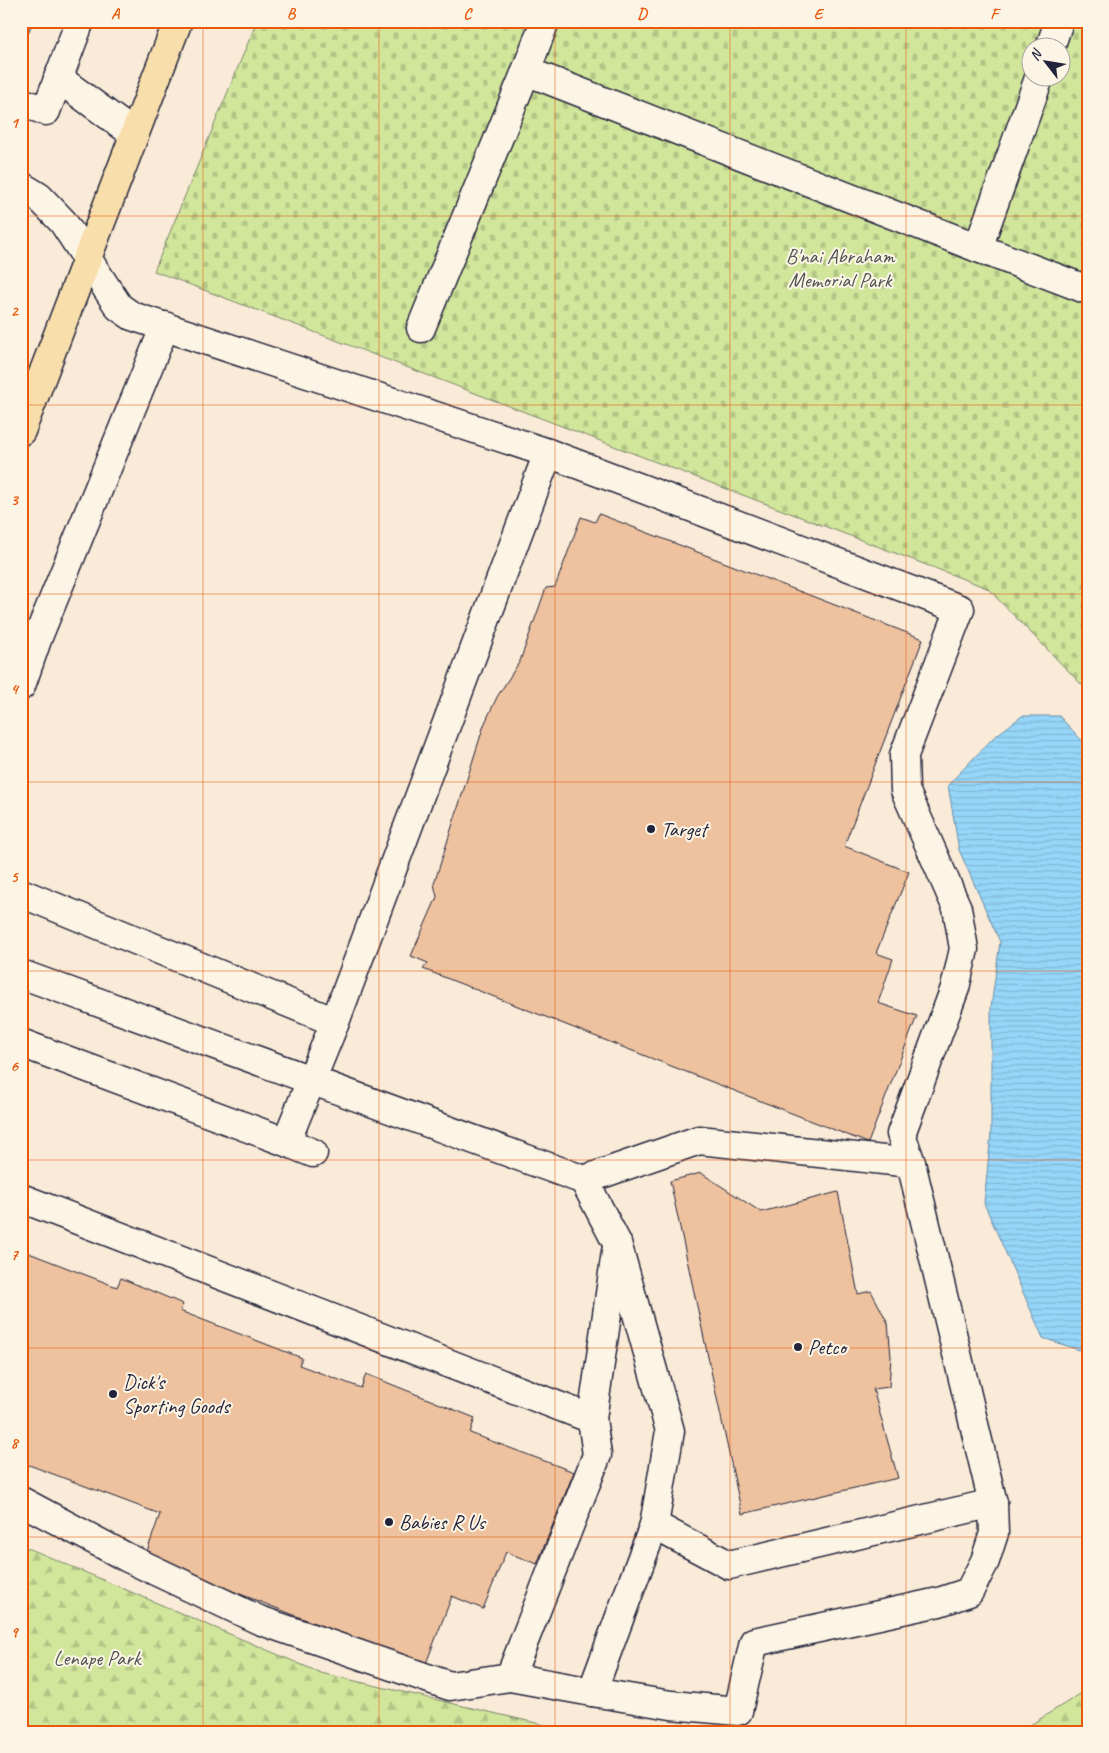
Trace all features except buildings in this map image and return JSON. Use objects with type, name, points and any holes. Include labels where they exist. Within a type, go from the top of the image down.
[{"type":"highway","points":[[21,431],[31,382],[87,259],[178,21]]},
{"type":"lane","points":[[21,102],[46,111],[80,21]]},
{"type":"lane","points":[[421,328],[545,21]]},
{"type":"lane","points":[[1053,38],[1059,21]]},
{"type":"lane","points":[[526,71],[1088,290]]},
{"type":"lane","points":[[58,78],[134,134]]},
{"type":"lane","points":[[978,248],[1035,88]]},
{"type":"lane","points":[[21,186],[39,196],[63,222],[119,307],[132,316],[548,454],[960,610],[904,755],[905,790],[957,908],[964,949],[955,988],[901,1134],[911,1163],[994,1503],[994,1533],[985,1561],[969,1592],[939,1602],[754,1642],[738,1711],[671,1705],[510,1677],[450,1686],[259,1620],[126,1557],[21,1501]]},
{"type":"lane","points":[[21,686],[38,637],[165,326]]},
{"type":"lane","points":[[286,1142],[335,1022],[548,454]]},
{"type":"lane","points":[[21,892],[335,1022]]},
{"type":"lane","points":[[21,974],[584,1180],[699,1140],[911,1163]]},
{"type":"lane","points":[[21,1043],[237,1122],[313,1153]]},
{"type":"lane","points":[[584,1180],[617,1243],[670,1431],[654,1525],[592,1692]]},
{"type":"lane","points":[[21,1198],[592,1419]]},
{"type":"lane","points":[[510,1677],[597,1455],[592,1419],[617,1243]]},
{"type":"lane","points":[[654,1525],[729,1565],[994,1503]]},
{"type":"green space","name":"B'nai Abraham Memorial Park","points":[[257,21],[1088,21],[1088,691],[987,588],[154,271]]},
{"type":"green space","name":"Lenape Park","points":[[21,1545],[321,1673],[575,1732],[21,1732]]},
{"type":"green space","points":[[1088,1689],[1088,1732],[1019,1732]]},
{"type":"water","points":[[1022,716],[1059,716],[1088,747],[1088,1353],[1043,1338],[984,1203],[991,1134],[991,1007],[1000,942],[959,850],[948,785],[993,738]]},
{"type":"place","name":"Target","points":[[651,829]]},
{"type":"place","name":"Petco","points":[[798,1347]]},
{"type":"place","name":"Dick's Sporting Goods","points":[[113,1394]]},
{"type":"place","name":"Babies R Us","points":[[389,1522]]}]
